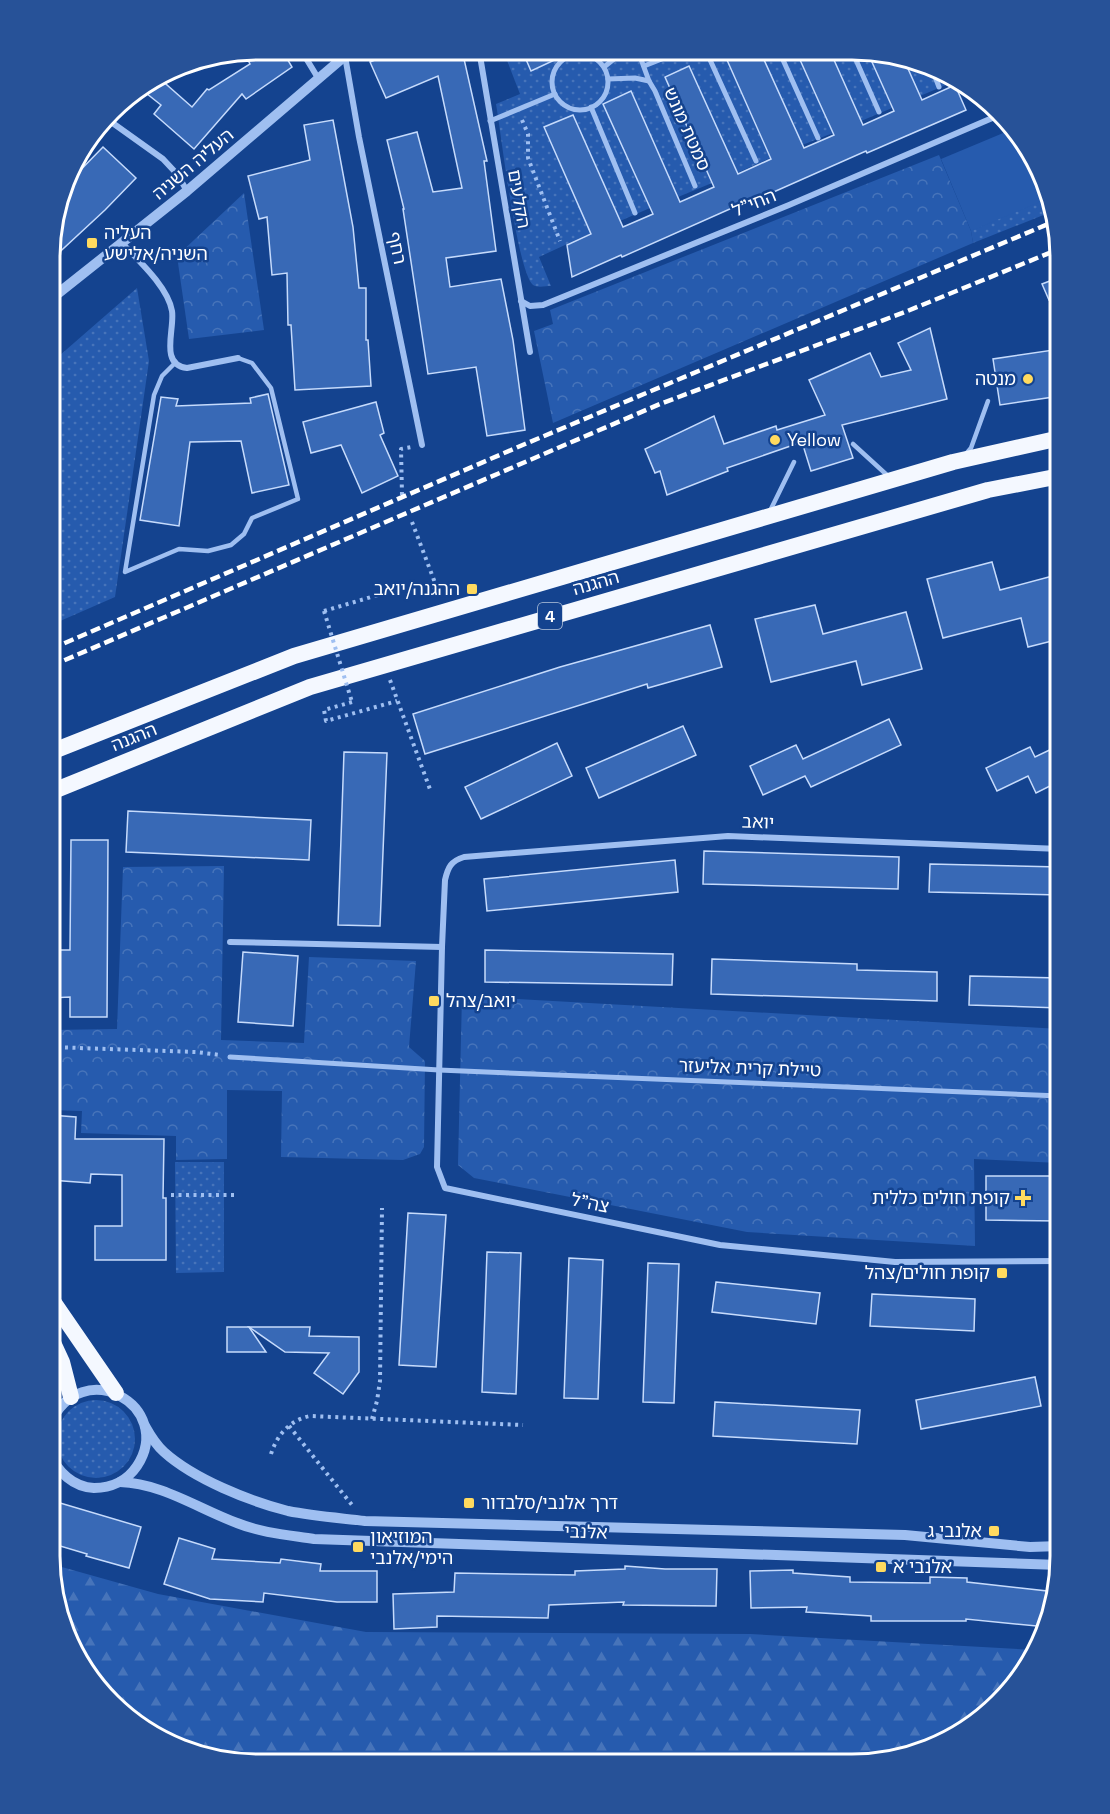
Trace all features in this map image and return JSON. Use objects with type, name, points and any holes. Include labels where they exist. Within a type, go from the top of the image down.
[{"type":"highway","name":"ההגנה","points":[[60,748],[294,656],[892,480],[963,460],[1050,440]]},
{"type":"highway","name":"ההגנה","points":[[60,788],[321,683],[988,490],[1050,478]]},
{"type":"highway","points":[[60,1312],[116,1393]]},
{"type":"highway","points":[[60,1358],[71,1397]]},
{"type":"street","points":[[307,60],[318,78]]},
{"type":"street","name":"העליה השניה","points":[[60,292],[187,191],[340,60]]},
{"type":"street","name":"רחף","points":[[350,60],[361,149],[422,445]]},
{"type":"street","name":"הקלעים","points":[[481,60],[530,352]]},
{"type":"street","points":[[563,60],[553,76],[555,94],[568,107],[577,110],[591,107],[602,99],[607,91],[608,79],[604,68],[597,60]]},
{"type":"street","points":[[604,68],[613,60]]},
{"type":"street","name":"סמטת מונש","points":[[642,60],[695,186]]},
{"type":"street","points":[[644,66],[659,60]]},
{"type":"street","points":[[710,60],[756,160]]},
{"type":"street","points":[[783,60],[818,138]]},
{"type":"street","points":[[856,60],[879,112]]},
{"type":"street","points":[[608,79],[635,78],[649,81]]},
{"type":"street","points":[[936,79],[939,87]]},
{"type":"street","points":[[490,121],[555,94]]},
{"type":"street","points":[[591,107],[635,213]]},
{"type":"street","name":"החי\"ל","points":[[521,301],[530,306],[543,305],[789,205],[992,118]]},
{"type":"street","points":[[113,123],[163,159],[177,174],[187,191]]},
{"type":"street","points":[[122,243],[143,265],[167,298],[172,313],[170,352],[175,363],[181,368],[187,368],[238,358]]},
{"type":"street","name":"יואב","points":[[456,860],[464,857],[728,836],[1050,849]]},
{"type":"street","name":"צה\"ל","points":[[456,860],[447,870],[445,880],[442,947],[437,1167],[445,1188],[720,1245],[895,1262],[1050,1261]]},
{"type":"street","points":[[230,942],[442,947]]},
{"type":"street","name":"טיילת קרית אליעזר","points":[[230,1057],[440,1071],[1050,1096]]},
{"type":"street","points":[[60,1406],[71,1397],[93,1389],[116,1393]]},
{"type":"street","name":"אלנבי","points":[[116,1393],[129,1401],[139,1412],[145,1426],[165,1453],[202,1477],[243,1497],[288,1511],[365,1521],[905,1535],[1030,1547],[1050,1546]]},
{"type":"street","points":[[60,1471],[77,1484],[92,1488],[106,1487],[120,1482],[133,1472],[142,1459],[146,1443],[145,1426]]},
{"type":"street","name":"אלנבי","points":[[120,1482],[153,1488],[239,1524],[273,1533],[314,1539],[1050,1565]]},
{"type":"lane","points":[[175,363],[162,376],[154,395],[125,572],[179,549],[208,551],[231,545],[244,534],[252,518],[298,499],[271,388],[252,363],[238,358]]},
{"type":"lane","points":[[963,460],[971,448],[988,401]]},
{"type":"lane","points":[[853,444],[892,480]]},
{"type":"lane","points":[[767,517],[794,462]]},
{"type":"path","points":[[517,110],[528,134],[528,158],[560,241]]},
{"type":"path","points":[[402,495],[401,449],[422,445]]},
{"type":"path","points":[[397,701],[326,721],[324,710],[351,702],[324,611],[415,584],[437,588],[412,522]]},
{"type":"path","points":[[389,676],[430,792]]},
{"type":"path","points":[[60,1047],[196,1052],[230,1057]]},
{"type":"path","points":[[171,1195],[234,1195]]},
{"type":"path","points":[[372,1419],[380,1381],[382,1208]]},
{"type":"path","points":[[271,1454],[275,1441],[289,1426],[300,1418],[310,1416],[523,1425]]},
{"type":"path","points":[[289,1426],[365,1521]]},
{"type":"green space","points":[[507,60],[526,60],[531,71],[554,60],[727,60],[770,158],[737,173],[689,66],[666,77],[712,183],[678,197],[631,92],[604,104],[650,208],[620,221],[573,115],[545,127],[591,233],[539,257],[551,286],[535,286],[527,274],[521,255],[496,104],[520,94]]},
{"type":"green space","points":[[764,60],[800,60],[833,133],[802,145]]},
{"type":"green space","points":[[834,60],[872,62],[892,108],[861,121]]},
{"type":"green space","points":[[908,69],[947,85],[920,96]]},
{"type":"green space","points":[[1005,132],[1023,159],[1035,182],[1041,201],[971,231],[941,159]]},
{"type":"green space","points":[[1007,134],[1035,182],[1045,214],[973,243],[971,231]]},
{"type":"green space","points":[[939,155],[971,231],[973,243],[553,423],[534,331],[553,324],[550,310]]},
{"type":"green space","points":[[244,193],[264,330],[189,339],[177,256]]},
{"type":"green space","points":[[137,288],[149,361],[115,597],[60,621],[60,355]]},
{"type":"green space","points":[[224,866],[221,1040],[304,1043],[309,957],[416,961],[409,1047],[425,1061],[424,1147],[420,1154],[403,1160],[281,1157],[282,1091],[227,1090],[227,1159],[176,1160],[176,1136],[81,1133],[82,1111],[60,1110],[60,1030],[117,1029],[123,867]]},
{"type":"green space","points":[[462,996],[1050,1028],[1050,1163],[974,1159],[975,1246],[747,1232],[474,1178],[458,1165]]},
{"type":"green space","points":[[175,1162],[224,1162],[224,1272],[176,1273]]},
{"type":"green space","points":[[88,1400],[104,1400],[118,1406],[129,1417],[135,1431],[135,1447],[129,1461],[118,1472],[104,1478],[88,1478],[74,1472],[63,1461],[60,1454],[60,1424],[63,1417],[74,1406]]},
{"type":"green space","points":[[61,1567],[158,1594],[366,1632],[750,1634],[1027,1650],[1009,1677],[973,1713],[928,1739],[891,1750],[865,1754],[258,1754],[232,1752],[182,1739],[137,1713],[118,1696],[101,1677],[75,1632],[64,1595]]},
{"type":"building","points":[[288,60],[292,67],[246,99],[242,94],[194,149],[154,114],[161,105],[147,94],[165,83],[192,107],[207,89],[209,90],[250,64],[248,61]]},
{"type":"building","points":[[375,60],[464,60],[487,161],[484,161],[496,251],[446,258],[450,287],[501,279],[513,340],[525,430],[487,436],[476,367],[428,374],[404,209],[387,140],[417,132],[433,192],[462,188],[438,76],[386,98],[370,62]]},
{"type":"building","points":[[526,60],[555,60],[531,71]]},
{"type":"building","points":[[727,60],[764,60],[804,148],[834,135],[800,60],[834,60],[863,125],[894,111],[872,62],[908,69],[922,100],[951,87],[958,91],[966,110],[572,277],[567,245],[591,234],[544,127],[573,115],[623,227],[653,214],[603,104],[631,91],[680,202],[714,187],[665,77],[689,66],[738,174],[771,159]]},
{"type":"building","points":[[333,120],[353,227],[359,288],[366,288],[366,340],[368,340],[371,386],[295,390],[291,325],[288,325],[287,273],[272,275],[267,217],[259,219],[248,176],[310,160],[304,125]]},
{"type":"building","points":[[103,147],[136,178],[61,251],[67,207],[80,171]]},
{"type":"building","points":[[1050,281],[1050,300],[1049,300],[1042,284]]},
{"type":"building","points":[[930,328],[947,399],[842,425],[853,458],[811,471],[802,442],[727,468],[728,471],[667,495],[660,471],[655,473],[645,449],[714,416],[724,444],[776,426],[777,430],[825,415],[809,380],[870,353],[881,377],[911,370],[898,343]]},
{"type":"building","points":[[1050,350],[1050,398],[1000,405],[993,359]]},
{"type":"building","points":[[268,394],[289,485],[252,493],[241,441],[190,442],[179,526],[140,520],[161,397],[178,399],[176,406],[251,403],[250,398]]},
{"type":"building","points":[[376,402],[384,433],[380,435],[398,476],[362,493],[341,445],[311,453],[303,422]]},
{"type":"building","points":[[992,562],[1000,590],[1050,577],[1050,642],[1028,647],[1021,618],[943,638],[927,579]]},
{"type":"building","points":[[815,605],[823,634],[906,612],[922,669],[862,685],[856,661],[771,682],[755,619]]},
{"type":"building","points":[[710,625],[722,667],[648,688],[647,684],[425,754],[413,714],[560,667]]},
{"type":"building","points":[[889,719],[901,745],[811,787],[805,776],[763,795],[750,766],[796,745],[803,759]]},
{"type":"building","points":[[683,726],[696,755],[599,798],[586,768]]},
{"type":"building","points":[[557,743],[572,776],[481,819],[465,787]]},
{"type":"building","points":[[1030,747],[1035,757],[1050,750],[1050,786],[1036,793],[1028,776],[997,791],[986,768]]},
{"type":"building","points":[[344,752],[387,753],[380,926],[338,925]]},
{"type":"building","points":[[128,811],[311,820],[309,860],[126,852]]},
{"type":"building","points":[[71,840],[108,840],[107,1017],[70,1017],[70,997],[60,998],[60,950],[70,950]]},
{"type":"building","points":[[704,851],[899,857],[898,889],[703,884]]},
{"type":"building","points":[[675,860],[678,892],[487,911],[484,879]]},
{"type":"building","points":[[930,864],[1050,867],[1050,895],[929,892]]},
{"type":"building","points":[[485,950],[673,954],[672,985],[485,982]]},
{"type":"building","points":[[243,952],[298,956],[293,1026],[238,1022]]},
{"type":"building","points":[[712,959],[857,964],[857,970],[937,972],[937,1001],[711,994]]},
{"type":"building","points":[[970,976],[1050,978],[1050,1008],[969,1005]]},
{"type":"building","points":[[60,1116],[76,1117],[75,1139],[164,1139],[163,1198],[166,1198],[166,1260],[95,1260],[95,1226],[122,1226],[122,1175],[91,1174],[90,1183],[60,1181]]},
{"type":"building","name":"קופת חולים כללית","points":[[986,1176],[1050,1176],[1050,1221],[986,1220]]},
{"type":"building","points":[[408,1213],[446,1215],[436,1367],[399,1365]]},
{"type":"building","points":[[487,1252],[521,1253],[516,1394],[482,1392]]},
{"type":"building","points":[[569,1258],[603,1260],[598,1399],[564,1398]]},
{"type":"building","points":[[648,1263],[679,1264],[674,1403],[643,1402]]},
{"type":"building","points":[[716,1282],[820,1293],[816,1324],[712,1312]]},
{"type":"building","points":[[872,1294],[975,1299],[974,1331],[870,1326]]},
{"type":"building","points":[[227,1327],[249,1327],[266,1352],[227,1352]]},
{"type":"building","points":[[249,1327],[310,1327],[309,1336],[359,1337],[359,1372],[343,1394],[314,1373],[329,1353],[285,1352]]},
{"type":"building","points":[[1035,1377],[1041,1406],[921,1429],[916,1400]]},
{"type":"building","points":[[715,1402],[860,1410],[857,1444],[713,1436]]},
{"type":"building","points":[[60,1503],[141,1527],[129,1568],[86,1556],[87,1554],[60,1546]]},
{"type":"building","points":[[179,1538],[215,1549],[212,1559],[280,1563],[281,1559],[321,1564],[320,1571],[377,1571],[377,1602],[337,1602],[264,1593],[263,1602],[210,1599],[164,1584]]},
{"type":"building","points":[[625,1566],[717,1569],[716,1606],[623,1605],[624,1602],[549,1605],[548,1618],[437,1616],[437,1627],[394,1629],[393,1594],[454,1592],[455,1573],[575,1575],[575,1571],[625,1569]]},
{"type":"building","points":[[793,1570],[793,1573],[850,1577],[850,1582],[930,1583],[930,1577],[967,1578],[967,1582],[1047,1591],[1037,1626],[966,1619],[966,1621],[871,1621],[871,1616],[806,1612],[807,1607],[751,1608],[750,1571]]},
{"type":"railway","points":[[60,645],[525,444],[1047,225]]},
{"type":"railway","points":[[60,662],[660,404],[905,312],[1050,253]]},
{"type":"place","name":"העליה השניה/אלישע","points":[[92,243]]},
{"type":"place","name":"מנטה","points":[[1028,379]]},
{"type":"place","name":"Yellow","points":[[775,440]]},
{"type":"place","name":"ההגנה/יואב","points":[[472,589]]},
{"type":"place","name":"יואב/צהל","points":[[434,1001]]},
{"type":"place","name":"קופת חולים כללית","points":[[1023,1198]]},
{"type":"place","name":"קופת חולים/צהל","points":[[1002,1273]]},
{"type":"place","name":"דרך אלנבי/סלבדור","points":[[469,1503]]},
{"type":"place","name":"אלנבי ג","points":[[994,1531]]},
{"type":"place","name":"המוזיאון הימי/אלנבי","points":[[358,1547]]},
{"type":"place","name":"אלנבי א","points":[[881,1567]]}]
